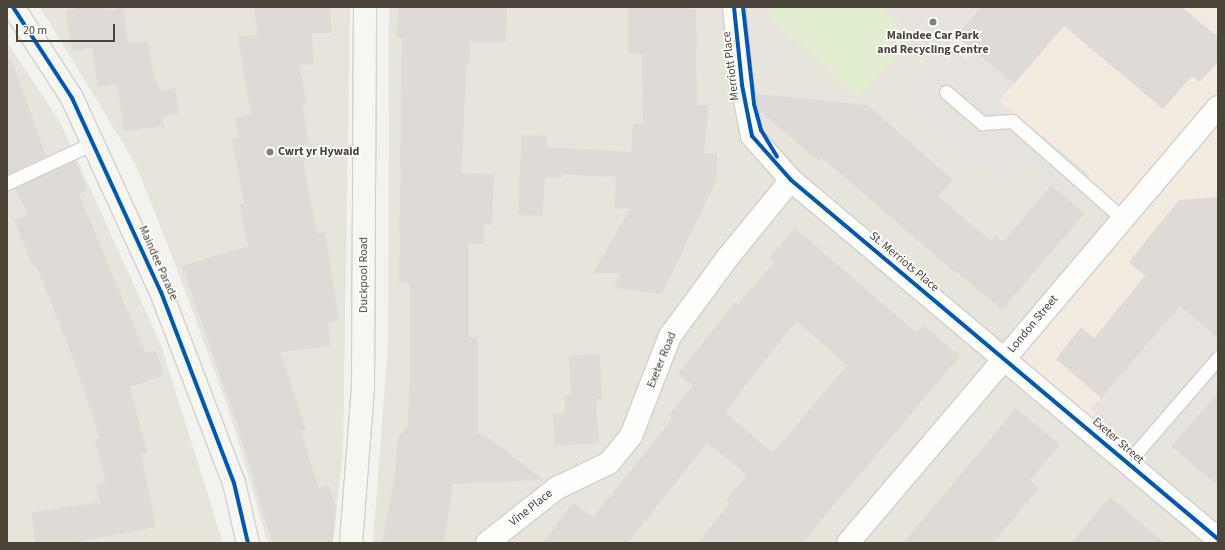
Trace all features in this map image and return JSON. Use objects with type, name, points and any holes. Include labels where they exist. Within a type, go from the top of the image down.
[{"type":"street","name":"Maindee Parade","points":[[13,7],[72,98],[161,292],[234,483],[248,543]]},
{"type":"street","name":"Duckpool Road","points":[[350,543],[363,387],[365,7]]},
{"type":"street","name":"Merriott Place","points":[[734,7],[742,85],[752,136],[791,180]]},
{"type":"street","name":"London Street","points":[[848,543],[1218,106]]},
{"type":"street","name":"St. Merriots Place","points":[[791,180],[1004,359]]},
{"type":"street","name":"Exeter Road","points":[[557,488],[609,463],[631,436],[670,336],[728,257],[791,180]]},
{"type":"street","name":"Exeter Street","points":[[1004,359],[1218,539]]},
{"type":"street","name":"Vine Place","points":[[487,543],[557,488]]},
{"type":"lane","points":[[946,92],[982,123],[1012,121],[1122,218]]},
{"type":"lane","points":[[7,183],[93,143]]},
{"type":"lane","points":[[1128,462],[1218,358]]},
{"type":"shaded area","points":[[40,7],[350,7],[343,451],[333,543],[268,543],[230,414],[177,269],[136,165]]},
{"type":"shaded area","points":[[389,7],[881,7],[1122,218],[1161,336],[1218,386],[1218,543],[373,543],[388,345]]},
{"type":"shaded area","points":[[881,7],[1218,7],[1218,386],[1161,336],[1085,425],[1004,359],[1121,218]]},
{"type":"shaded area","points":[[881,7],[981,7],[948,46],[966,60],[974,51],[1014,84],[999,101],[1090,175],[1068,199],[1022,160],[1000,183],[899,100],[938,56]]},
{"type":"shaded area","points":[[7,42],[60,122],[161,345],[223,543],[7,543]]},
{"type":"shaded area","points":[[1180,306],[1218,339],[1218,384],[1152,462],[1091,409]]},
{"type":"green space","points":[[775,7],[877,7],[911,38],[858,97],[768,15]]},
{"type":"building","points":[[81,7],[106,7],[106,11],[123,8],[128,43],[148,41],[155,82],[157,82],[159,91],[175,88],[179,114],[162,116],[164,126],[124,131],[117,84],[98,87],[92,48],[72,51],[66,11]]},
{"type":"building","points":[[254,7],[330,7],[332,33],[312,33],[314,64],[299,65],[307,104],[302,104],[309,143],[304,144],[306,160],[303,160],[317,234],[325,232],[339,320],[328,322],[331,346],[280,352],[306,428],[301,432],[319,488],[329,485],[336,508],[333,543],[272,543],[237,424],[182,266],[248,246],[240,204],[244,203],[232,139],[239,138],[235,118],[251,115],[238,36],[257,35]]},
{"type":"building","points":[[398,7],[507,7],[506,43],[470,42],[470,63],[467,63],[461,173],[494,174],[492,225],[484,224],[484,244],[469,244],[469,337],[478,337],[478,434],[483,434],[544,480],[453,484],[444,543],[382,543],[394,480],[398,437],[408,425],[410,378],[410,283],[399,282],[402,38],[396,38]]},
{"type":"building","points":[[981,7],[1182,7],[1218,37],[1218,62],[1200,82],[1192,76],[1163,109],[1064,26],[1014,84],[956,36]]},
{"type":"building","points":[[628,8],[696,9],[697,105],[709,105],[704,153],[717,154],[716,181],[662,294],[614,288],[621,273],[593,273],[630,209],[614,208],[616,177],[562,174],[561,178],[545,177],[542,216],[518,215],[522,135],[547,136],[546,147],[631,152],[633,123],[643,124],[642,54],[628,54]]},
{"type":"building","points":[[7,58],[11,58],[46,156],[8,174]]},
{"type":"building","points":[[756,94],[868,105],[953,180],[938,196],[991,241],[995,235],[1003,242],[1051,185],[1085,213],[1002,310],[954,270],[953,271],[821,157],[818,161],[760,111]]},
{"type":"building","points":[[75,160],[87,189],[79,194],[117,286],[146,354],[156,350],[164,375],[130,387],[147,452],[141,454],[156,527],[71,543],[35,543],[32,512],[100,502],[96,484],[106,483],[95,440],[100,438],[76,366],[36,265],[33,266],[14,220],[28,215],[15,188]]},
{"type":"building","points":[[1218,197],[1218,339],[1180,306],[1101,398],[1056,359],[1081,327],[1094,338],[1145,276],[1129,262],[1179,200]]},
{"type":"building","points":[[795,228],[917,333],[923,325],[960,356],[802,543],[697,543],[730,503],[726,500],[747,475],[707,443],[628,543],[543,543],[573,502],[593,517],[656,439],[672,418],[669,415],[693,386],[678,374],[735,302],[738,304],[774,262],[769,258]],"holes":[[[796,321],[847,365],[773,453],[725,412]]]},
{"type":"building","points":[[600,354],[602,399],[596,399],[599,443],[555,446],[553,414],[565,413],[565,395],[571,395],[569,356]]},
{"type":"building","points":[[1218,393],[1218,486],[1171,446]]},
{"type":"building","points":[[1016,408],[1060,445],[1030,480],[1039,488],[1016,516],[993,543],[903,543]]},
{"type":"building","points":[[1110,497],[1133,516],[1164,543],[1071,543]]},
{"type":"cycle path","points":[[13,7],[72,98],[161,292],[234,483],[248,543]]},
{"type":"cycle path","points":[[734,7],[742,85],[752,136],[791,180],[1218,539]]},
{"type":"cycle path","points":[[743,7],[754,104],[761,130],[777,157]]},
{"type":"place","name":"Maindee Car Park and Recycling Centre","points":[[933,22]]},
{"type":"place","name":"Cwrt yr Hywaid","points":[[270,152]]}]
